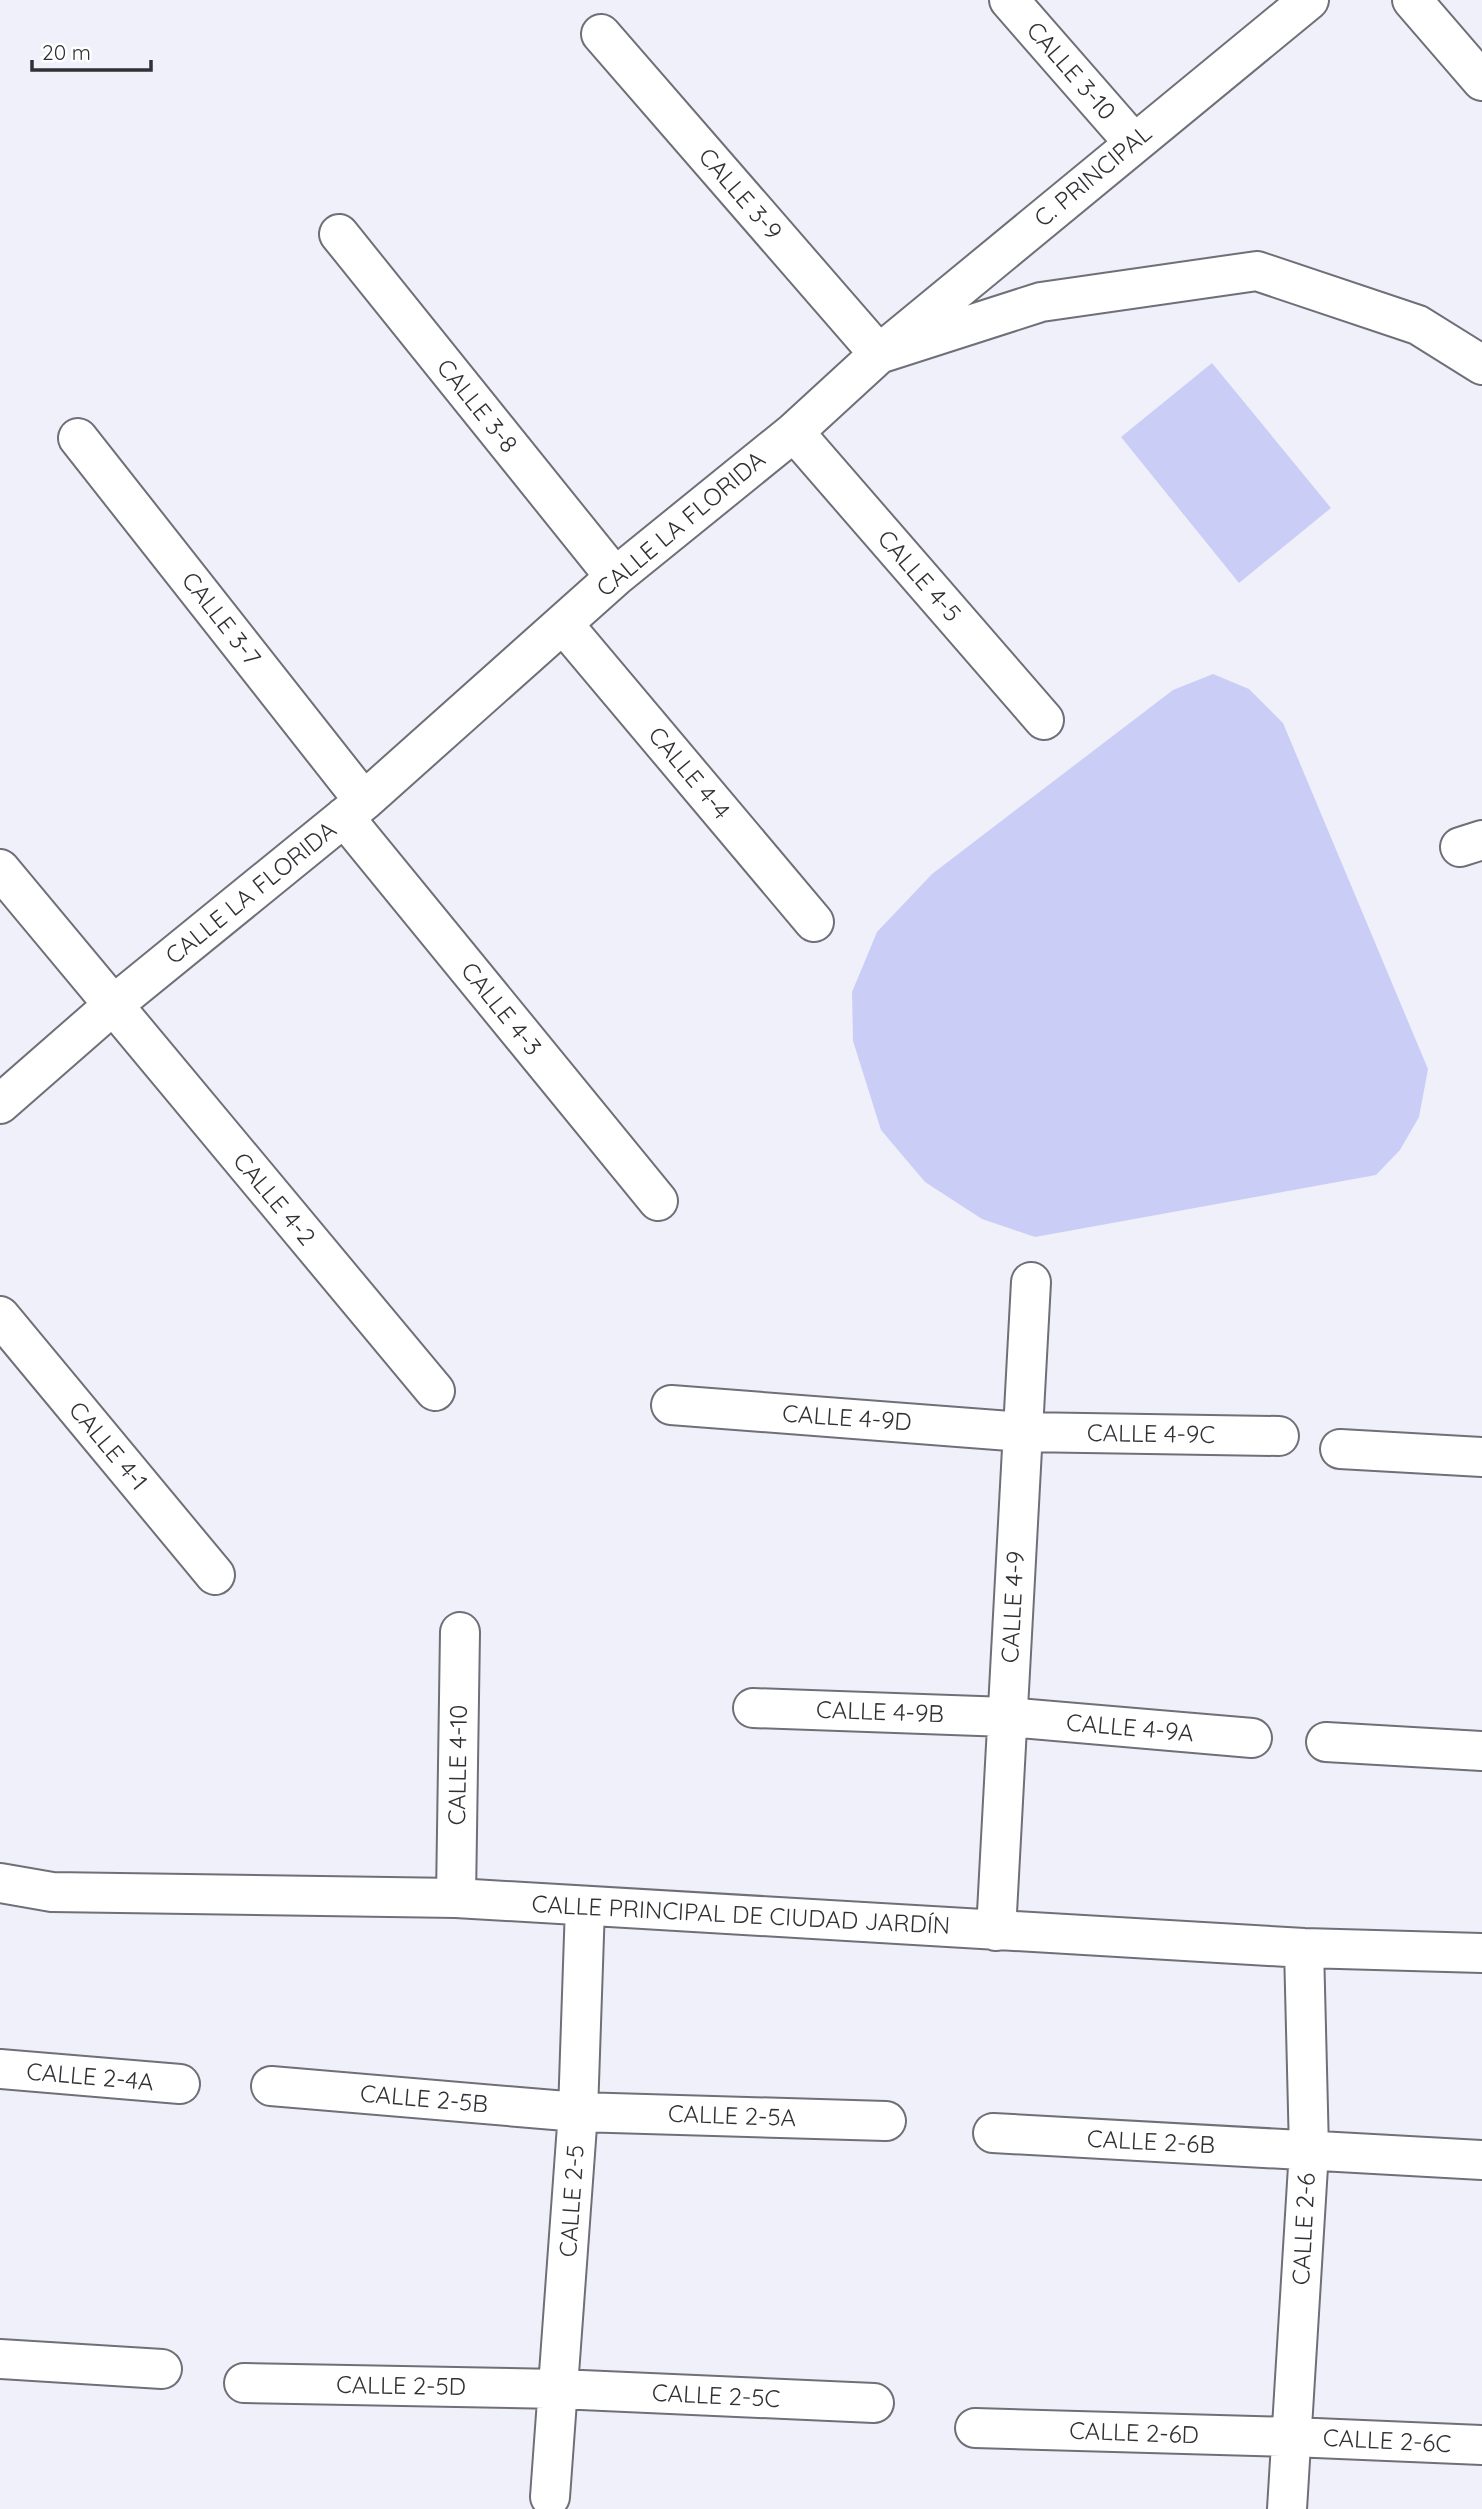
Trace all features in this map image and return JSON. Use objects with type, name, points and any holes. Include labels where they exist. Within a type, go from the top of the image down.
[{"type":"street","name":"CALLE 3-10","points":[[1009,0],[1134,143]]},
{"type":"street","name":"C. PRINCIPAL","points":[[879,354],[1309,0]]},
{"type":"street","points":[[1412,0],[1482,81]]},
{"type":"street","name":"CALLE 3-9","points":[[601,34],[879,354]]},
{"type":"street","name":"CALLE 3-8","points":[[339,234],[615,577]]},
{"type":"street","name":"CALLE LA FLORIDA","points":[[0,1104],[113,1006],[354,809],[615,577],[794,432],[879,354],[1041,302],[1257,271],[1418,326],[1482,365]]},
{"type":"street","name":"CALLE 4-5","points":[[794,432],[1044,720]]},
{"type":"street","name":"CALLE 3-7","points":[[78,438],[354,809]]},
{"type":"street","name":"CALLE 4-4","points":[[564,625],[814,922]]},
{"type":"street","name":"CALLE 4-3","points":[[354,809],[658,1202]]},
{"type":"street","name":"CALLE 4-2","points":[[0,869],[435,1391]]},
{"type":"street","name":"CALLE 4-9","points":[[996,1931],[1031,1282]]},
{"type":"street","name":"CALLE 4-1","points":[[0,1316],[215,1575]]},
{"type":"street","name":"CALLE 4-9D","points":[[671,1405],[1023,1432]]},
{"type":"street","name":"CALLE 4-9C","points":[[1023,1432],[1279,1436]]},
{"type":"street","points":[[1340,1449],[1482,1457]]},
{"type":"street","name":"CALLE 4-10","points":[[456,1898],[460,1632]]},
{"type":"street","name":"CALLE 4-9B","points":[[753,1708],[1007,1717]]},
{"type":"street","name":"CALLE 4-9A","points":[[1007,1717],[1252,1738]]},
{"type":"street","points":[[1326,1742],[1482,1751]]},
{"type":"street","name":"CALLE PRINCIPAL DE CIUDAD JARDÍN","points":[[0,1883],[52,1892],[456,1898],[1304,1948],[1482,1954]]},
{"type":"street","name":"CALLE 2-5","points":[[550,2497],[578,2112],[585,1906]]},
{"type":"street","name":"CALLE 2-6","points":[[1287,2509],[1309,2150],[1304,1948]]},
{"type":"street","name":"CALLE 2-4A","points":[[0,2069],[180,2084]]},
{"type":"street","name":"CALLE 2-5B","points":[[271,2085],[578,2112]]},
{"type":"street","name":"CALLE 2-5A","points":[[578,2112],[886,2121]]},
{"type":"street","name":"CALLE 2-6B","points":[[993,2133],[1482,2160]]},
{"type":"street","points":[[0,2359],[162,2369]]},
{"type":"street","name":"CALLE 2-5D","points":[[244,2384],[559,2389]]},
{"type":"street","name":"CALLE 2-5C","points":[[559,2389],[874,2403]]},
{"type":"street","name":"CALLE 2-6D","points":[[975,2428],[1292,2437]]},
{"type":"street","name":"CALLE 2-6C","points":[[1292,2437],[1482,2445]]},
{"type":"shaded area","points":[[1212,363],[1331,508],[1239,583],[1121,437]]},
{"type":"shaded area","points":[[1213,674],[1249,689],[1283,723],[1428,1069],[1419,1117],[1400,1150],[1376,1175],[1035,1237],[982,1219],[925,1182],[881,1130],[853,1041],[852,992],[877,932],[932,874],[1173,690]]}]
